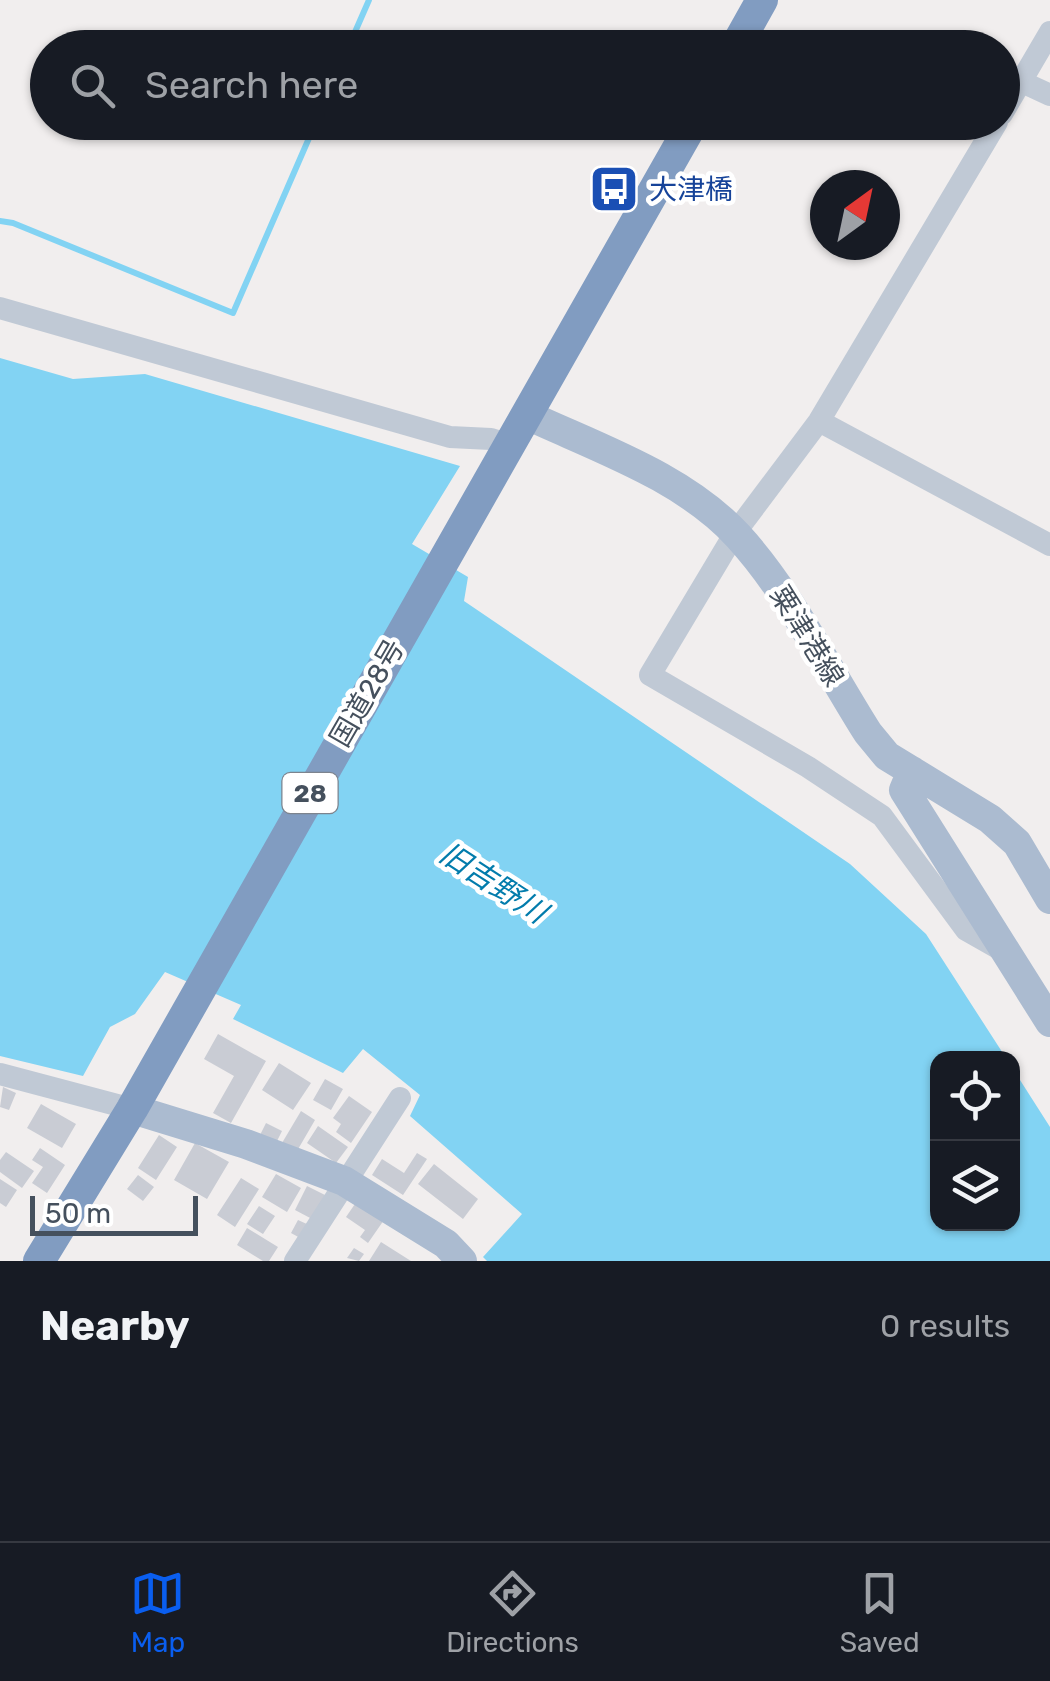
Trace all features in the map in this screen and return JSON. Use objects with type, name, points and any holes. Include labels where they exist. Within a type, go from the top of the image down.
[{"type":"highway","points":[[745,30],[762,0]]},
{"type":"highway","name":"国道28号","points":[[39,1261],[132,1108],[683,140]]},
{"type":"main road","name":"粟津港線","points":[[527,415],[664,479],[736,533],[765,569],[868,733],[887,756],[990,819],[1017,843],[1050,898]]},
{"type":"main road","points":[[912,771],[904,790],[1050,1022]]},
{"type":"main road","points":[[132,1108],[246,1144],[344,1181],[446,1244],[462,1261]]},
{"type":"street","points":[[1020,85],[1050,32]]},
{"type":"street","points":[[1022,82],[1050,95]]},
{"type":"street","points":[[986,140],[819,421],[736,533],[650,675],[808,767],[882,816],[966,930],[1004,951]]},
{"type":"street","points":[[0,308],[450,437],[510,445]]},
{"type":"street","points":[[819,421],[1050,544]]},
{"type":"street","points":[[0,1074],[132,1108]]},
{"type":"street","points":[[295,1261],[400,1098]]},
{"type":"water","name":"旧吉野川","points":[[0,358],[73,379],[145,374],[460,466],[412,544],[468,577],[464,601],[850,864],[926,934],[1001,1051],[930,1051],[930,1231],[1020,1231],[1020,1080],[1050,1127],[1050,1261],[487,1261],[483,1257],[522,1214],[410,1116],[420,1095],[363,1049],[343,1073],[233,1019],[241,1005],[165,972],[135,1014],[110,1027],[83,1076],[0,1056]]},
{"type":"building","points":[[218,1034],[266,1061],[231,1123],[213,1113],[234,1076],[204,1059]]},
{"type":"building","points":[[279,1063],[311,1083],[293,1110],[262,1090]]},
{"type":"building","points":[[325,1079],[343,1089],[331,1110],[313,1100]]},
{"type":"building","points":[[3,1087],[16,1093],[9,1110],[0,1107]]},
{"type":"building","points":[[349,1096],[372,1112],[351,1143],[336,1132],[341,1124],[333,1118]]},
{"type":"building","points":[[41,1104],[76,1124],[62,1148],[27,1128]]},
{"type":"building","points":[[301,1111],[315,1120],[297,1151],[282,1143]]},
{"type":"building","points":[[266,1123],[282,1131],[275,1145],[259,1137]]},
{"type":"building","points":[[318,1126],[348,1147],[336,1163],[307,1143]]},
{"type":"building","points":[[159,1135],[177,1147],[156,1180],[138,1168]]},
{"type":"building","points":[[195,1143],[229,1162],[207,1199],[174,1180]]},
{"type":"building","points":[[40,1148],[65,1165],[47,1193],[32,1183],[43,1167],[32,1160]]},
{"type":"building","points":[[6,1152],[34,1171],[22,1188],[0,1172],[0,1160]]},
{"type":"building","points":[[417,1153],[427,1159],[403,1195],[372,1175],[382,1159],[404,1173]]},
{"type":"building","points":[[434,1164],[478,1199],[463,1219],[418,1184]]},
{"type":"building","points":[[276,1174],[301,1188],[287,1212],[262,1197]]},
{"type":"building","points":[[138,1175],[154,1187],[143,1201],[127,1189]]},
{"type":"building","points":[[241,1178],[259,1189],[235,1227],[217,1215]]},
{"type":"building","points":[[0,1179],[17,1190],[6,1207],[0,1203]]},
{"type":"building","points":[[307,1186],[325,1195],[312,1219],[295,1210]]},
{"type":"building","points":[[357,1201],[384,1220],[368,1243],[360,1237],[365,1230],[346,1217]]},
{"type":"building","points":[[259,1206],[275,1216],[263,1234],[247,1224]]},
{"type":"building","points":[[298,1220],[309,1225],[302,1239],[291,1233]]},
{"type":"building","points":[[247,1228],[278,1247],[269,1261],[237,1245]]},
{"type":"building","points":[[381,1242],[411,1261],[369,1261]]},
{"type":"building","points":[[354,1248],[364,1254],[359,1261],[347,1258]]},
{"type":"waterway","points":[[356,30],[369,0]]},
{"type":"waterway","points":[[0,221],[233,313],[308,140]]},
{"type":"place","name":"大津橋","points":[[614,189]]}]
